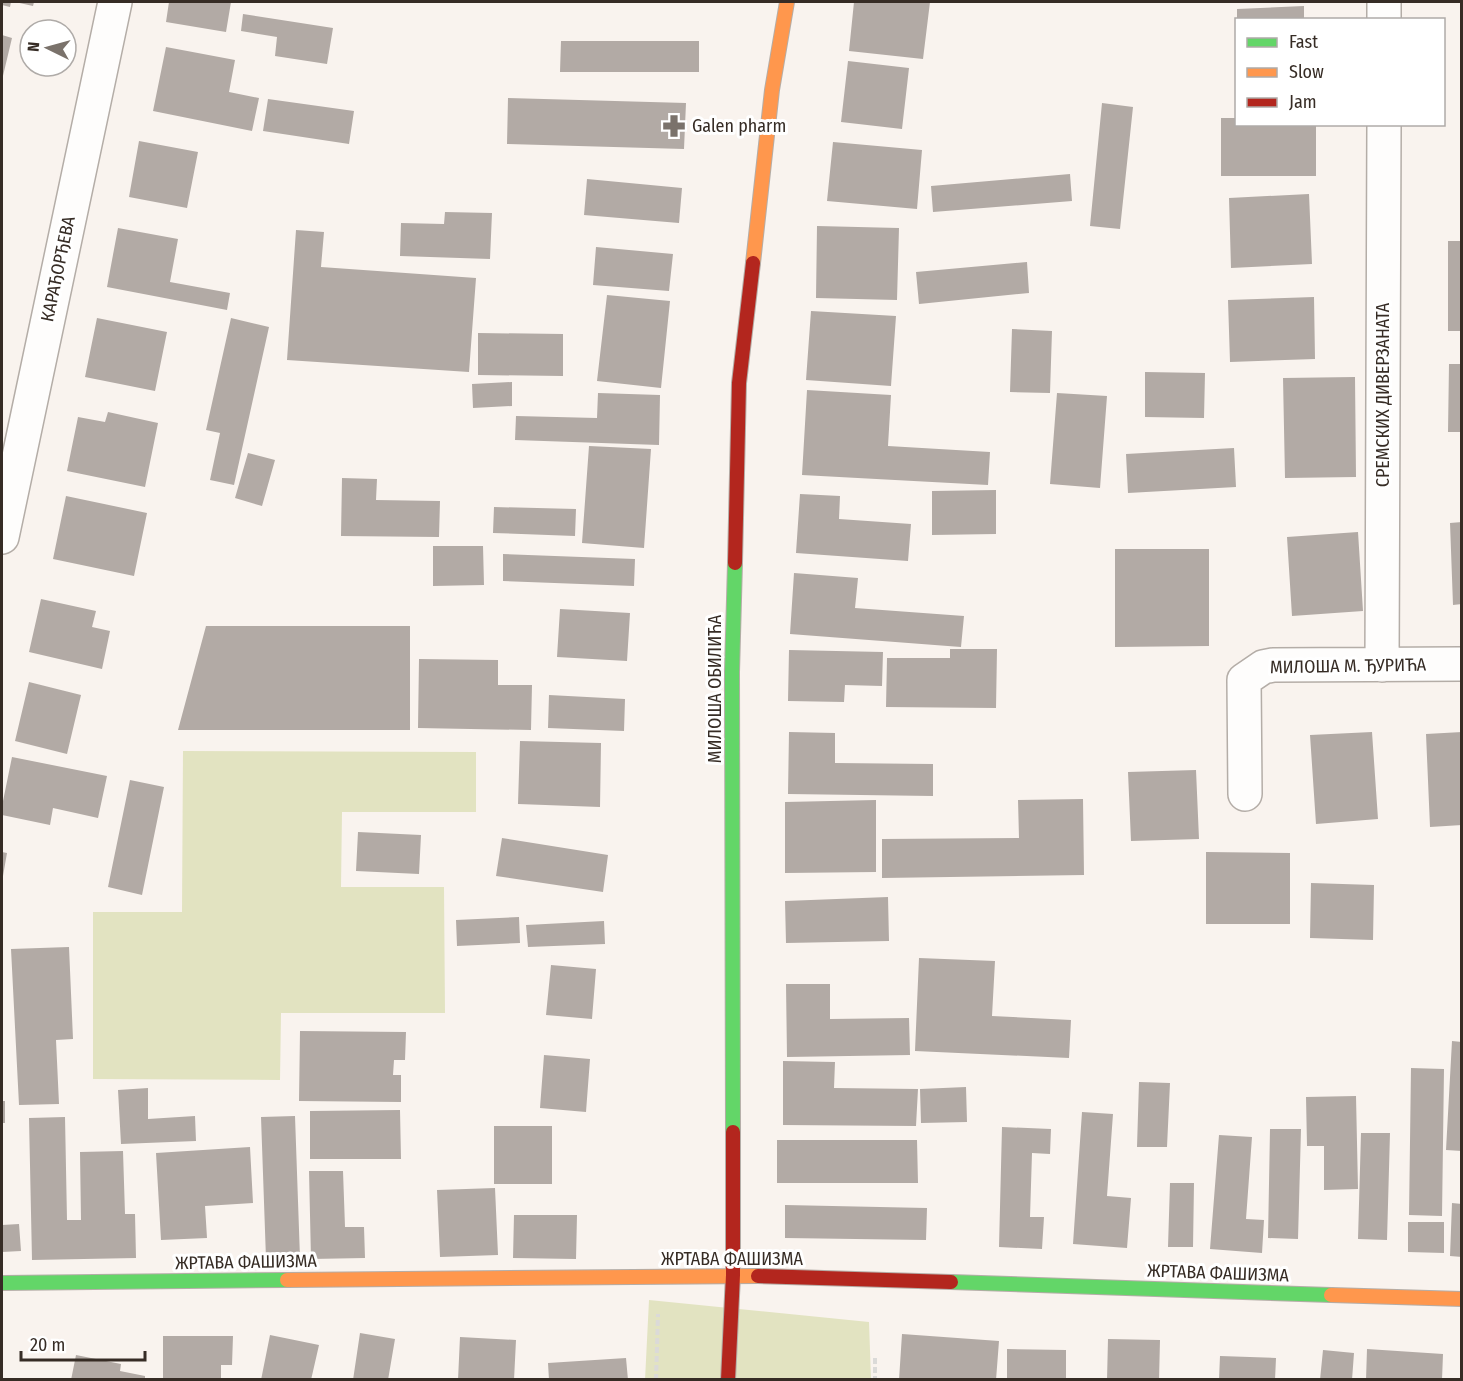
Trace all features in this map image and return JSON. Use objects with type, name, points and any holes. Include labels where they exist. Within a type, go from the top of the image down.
[{"type":"street","name":"КАРАЂОРЂЕВА","points":[[2,537],[115,2]]},
{"type":"street","name":"МИЛОША ОБИЛИЋА","points":[[728,1380],[733,1275],[732,672],[739,383],[772,90],[787,2]]},
{"type":"street","points":[[1384,2],[1384,18]]},
{"type":"street","name":"СРЕМСКИХ ДИВЕРЗАНАТА","points":[[1382,664],[1384,126]]},
{"type":"street","name":"МИЛОША М. ЂУРИЋА","points":[[1245,794],[1244,680],[1263,667],[1273,665],[1461,664]]},
{"type":"street","name":"ЖРТАВА ФАШИЗМА","points":[[2,1283],[733,1275],[1461,1299]]},
{"type":"path","points":[[656,1380],[658,1276]]},
{"type":"path","points":[[874,1358],[875,1380]]},
{"type":"green space","points":[[183,751],[476,752],[476,812],[342,812],[341,887],[444,887],[445,1013],[281,1013],[280,1080],[93,1079],[93,912],[182,912]]},
{"type":"green space","points":[[649,1300],[869,1322],[871,1379],[645,1380]]},
{"type":"building","points":[[2,2],[11,2],[10,7],[2,5]]},
{"type":"building","points":[[15,2],[34,2],[33,6]]},
{"type":"building","points":[[169,2],[231,2],[226,32],[166,22]]},
{"type":"building","points":[[854,2],[930,2],[923,59],[849,51]]},
{"type":"building","points":[[1304,6],[1304,18],[1237,18],[1237,9]]},
{"type":"building","points":[[243,14],[333,28],[327,64],[275,56],[277,37],[241,31]]},
{"type":"building","points":[[2,35],[12,38],[2,80]]},
{"type":"building","points":[[561,41],[699,41],[699,72],[560,72]]},
{"type":"building","points":[[166,47],[235,60],[229,92],[259,98],[252,131],[153,111]]},
{"type":"building","points":[[848,61],[909,68],[902,129],[841,122]]},
{"type":"building","points":[[508,98],[686,103],[684,149],[507,144]]},
{"type":"building","points":[[268,99],[354,111],[349,144],[263,131]]},
{"type":"building","points":[[1102,103],[1133,107],[1120,229],[1090,226]]},
{"type":"building","points":[[1221,118],[1235,118],[1235,126],[1316,126],[1316,176],[1221,176]]},
{"type":"building","points":[[139,141],[198,152],[187,208],[129,197]]},
{"type":"building","points":[[833,142],[922,150],[917,209],[827,201]]},
{"type":"building","points":[[1070,174],[1072,201],[933,212],[931,186]]},
{"type":"building","points":[[587,179],[682,188],[679,223],[584,215]]},
{"type":"building","points":[[1309,194],[1312,264],[1231,268],[1229,198]]},
{"type":"building","points":[[445,212],[492,213],[490,259],[400,256],[401,223],[444,224]]},
{"type":"building","points":[[817,226],[899,228],[897,300],[816,298]]},
{"type":"building","points":[[118,228],[178,239],[170,282],[230,293],[227,310],[107,287]]},
{"type":"building","points":[[296,230],[324,232],[321,267],[476,278],[469,372],[287,360]]},
{"type":"building","points":[[1448,241],[1462,241],[1462,331],[1448,331]]},
{"type":"building","points":[[596,247],[673,254],[669,291],[593,285]]},
{"type":"building","points":[[1027,262],[1029,293],[919,304],[916,272]]},
{"type":"building","points":[[607,295],[670,301],[661,388],[597,381]]},
{"type":"building","points":[[1314,297],[1315,359],[1230,362],[1228,300]]},
{"type":"building","points":[[811,311],[896,316],[891,386],[806,380]]},
{"type":"building","points":[[97,318],[167,332],[155,391],[85,377]]},
{"type":"building","points":[[231,318],[269,327],[234,485],[210,480],[220,433],[206,430]]},
{"type":"building","points":[[1012,329],[1052,331],[1050,393],[1010,392]]},
{"type":"building","points":[[478,333],[563,334],[563,376],[478,375]]},
{"type":"building","points":[[1449,364],[1462,364],[1462,432],[1448,432]]},
{"type":"building","points":[[1145,372],[1205,373],[1204,418],[1145,417]]},
{"type":"building","points":[[1355,377],[1356,477],[1285,478],[1283,378]]},
{"type":"building","points":[[512,382],[512,406],[473,408],[472,384]]},
{"type":"building","points":[[807,390],[891,395],[888,446],[990,452],[988,485],[802,475]]},
{"type":"building","points":[[598,393],[660,395],[659,445],[515,440],[516,416],[597,418]]},
{"type":"building","points":[[1057,393],[1107,396],[1100,488],[1050,484]]},
{"type":"building","points":[[108,412],[158,423],[145,487],[67,471],[78,417],[105,422]]},
{"type":"building","points":[[589,446],[651,449],[644,548],[582,543]]},
{"type":"building","points":[[1234,448],[1236,487],[1128,493],[1126,454]]},
{"type":"building","points":[[248,453],[275,460],[262,506],[235,498]]},
{"type":"building","points":[[342,478],[377,479],[376,500],[440,501],[439,537],[341,536]]},
{"type":"building","points":[[996,490],[996,534],[932,535],[932,491]]},
{"type":"building","points":[[800,494],[840,496],[839,519],[911,524],[908,561],[796,553]]},
{"type":"building","points":[[66,496],[147,513],[134,576],[53,559]]},
{"type":"building","points":[[494,507],[576,509],[575,536],[493,533]]},
{"type":"building","points":[[1462,522],[1462,604],[1453,605],[1450,523]]},
{"type":"building","points":[[1358,532],[1363,611],[1292,616],[1287,537]]},
{"type":"building","points":[[433,546],[483,546],[484,585],[433,586]]},
{"type":"building","points":[[1115,549],[1209,549],[1209,646],[1115,647]]},
{"type":"building","points":[[503,554],[635,559],[634,586],[503,581]]},
{"type":"building","points":[[794,573],[858,578],[855,608],[964,616],[961,647],[790,634]]},
{"type":"building","points":[[41,599],[96,611],[92,627],[110,631],[102,669],[29,652]]},
{"type":"building","points":[[560,609],[630,613],[627,661],[557,657]]},
{"type":"building","points":[[206,626],[410,626],[410,730],[178,730]]},
{"type":"building","points":[[950,649],[997,649],[996,708],[886,707],[887,658],[950,658]]},
{"type":"building","points":[[789,650],[883,652],[882,686],[845,685],[844,702],[788,701]]},
{"type":"building","points":[[419,659],[498,660],[498,685],[532,685],[531,730],[418,728]]},
{"type":"building","points":[[29,682],[81,695],[67,754],[15,741]]},
{"type":"building","points":[[549,695],[625,699],[624,731],[548,728]]},
{"type":"building","points":[[789,732],[835,733],[835,763],[933,764],[933,796],[788,794]]},
{"type":"building","points":[[1372,732],[1378,819],[1316,824],[1310,735]]},
{"type":"building","points":[[1462,732],[1462,825],[1430,827],[1426,734]]},
{"type":"building","points":[[520,741],[601,743],[600,807],[518,804]]},
{"type":"building","points":[[12,757],[107,776],[98,818],[53,808],[50,825],[2,815]]},
{"type":"building","points":[[1196,770],[1199,839],[1131,841],[1128,772]]},
{"type":"building","points":[[130,780],[164,787],[142,895],[108,887]]},
{"type":"building","points":[[1083,799],[1084,875],[882,878],[882,839],[1019,838],[1018,800]]},
{"type":"building","points":[[876,800],[876,872],[785,873],[785,802]]},
{"type":"building","points":[[358,832],[421,835],[419,874],[356,871]]},
{"type":"building","points":[[502,838],[608,855],[603,892],[496,876]]},
{"type":"building","points":[[2,852],[7,853],[3,876],[2,876]]},
{"type":"building","points":[[1206,852],[1290,853],[1290,924],[1206,924]]},
{"type":"building","points":[[1311,883],[1374,885],[1373,940],[1310,938]]},
{"type":"building","points":[[888,897],[889,941],[786,943],[785,901]]},
{"type":"building","points":[[519,917],[520,943],[457,946],[456,920]]},
{"type":"building","points":[[604,921],[605,944],[528,947],[526,925]]},
{"type":"building","points":[[69,947],[73,1039],[56,1040],[59,1104],[19,1105],[11,949]]},
{"type":"building","points":[[919,958],[995,961],[992,1016],[1071,1020],[1069,1058],[915,1051]]},
{"type":"building","points":[[551,965],[596,969],[592,1019],[546,1015]]},
{"type":"building","points":[[786,984],[830,984],[830,1019],[909,1018],[910,1055],[787,1057]]},
{"type":"building","points":[[300,1031],[406,1032],[405,1060],[394,1060],[393,1075],[401,1075],[401,1102],[299,1101]]},
{"type":"building","points":[[1452,1041],[1462,1042],[1462,1151],[1446,1150]]},
{"type":"building","points":[[544,1055],[590,1059],[586,1112],[540,1108]]},
{"type":"building","points":[[783,1061],[835,1062],[834,1088],[918,1089],[916,1126],[783,1125]]},
{"type":"building","points":[[1411,1068],[1444,1069],[1442,1216],[1409,1215]]},
{"type":"building","points":[[1139,1082],[1170,1083],[1167,1147],[1137,1147]]},
{"type":"building","points":[[966,1087],[967,1122],[921,1123],[920,1089]]},
{"type":"building","points":[[148,1088],[148,1119],[195,1116],[196,1141],[121,1144],[118,1090]]},
{"type":"building","points":[[1356,1096],[1358,1189],[1324,1190],[1324,1146],[1307,1146],[1306,1097]]},
{"type":"building","points":[[2,1101],[5,1101],[5,1123],[2,1123]]},
{"type":"building","points":[[400,1110],[401,1159],[310,1159],[310,1111]]},
{"type":"building","points":[[1082,1112],[1113,1114],[1107,1196],[1131,1198],[1127,1248],[1073,1244]]},
{"type":"building","points":[[295,1116],[300,1258],[266,1259],[261,1117]]},
{"type":"building","points":[[65,1117],[67,1220],[81,1220],[80,1152],[123,1151],[125,1214],[135,1214],[136,1258],[32,1260],[29,1118]]},
{"type":"building","points":[[494,1126],[552,1126],[552,1184],[494,1184]]},
{"type":"building","points":[[1002,1127],[1051,1129],[1050,1154],[1032,1153],[1030,1217],[1044,1217],[1042,1249],[999,1247]]},
{"type":"building","points":[[1270,1129],[1301,1129],[1298,1239],[1268,1238]]},
{"type":"building","points":[[1361,1133],[1390,1133],[1387,1240],[1358,1239]]},
{"type":"building","points":[[1219,1135],[1252,1137],[1246,1219],[1264,1220],[1262,1253],[1210,1249]]},
{"type":"building","points":[[777,1140],[917,1140],[918,1183],[777,1183]]},
{"type":"building","points":[[250,1147],[253,1203],[205,1206],[207,1238],[161,1240],[156,1153]]},
{"type":"building","points":[[309,1171],[343,1171],[345,1227],[364,1227],[365,1258],[311,1259]]},
{"type":"building","points":[[1170,1183],[1194,1183],[1193,1247],[1168,1247]]},
{"type":"building","points":[[495,1188],[498,1255],[440,1257],[437,1190]]},
{"type":"building","points":[[1452,1203],[1462,1204],[1462,1257],[1450,1256]]},
{"type":"building","points":[[785,1205],[927,1208],[926,1240],[785,1238]]},
{"type":"building","points":[[514,1215],[577,1215],[576,1259],[513,1258]]},
{"type":"building","points":[[1408,1222],[1444,1222],[1444,1253],[1408,1252]]},
{"type":"building","points":[[19,1224],[21,1251],[2,1252],[2,1225]]},
{"type":"building","points":[[360,1333],[395,1339],[388,1380],[353,1380]]},
{"type":"building","points":[[902,1334],[999,1341],[996,1380],[899,1380]]},
{"type":"building","points":[[270,1335],[319,1345],[311,1380],[261,1380]]},
{"type":"building","points":[[163,1336],[233,1336],[232,1365],[221,1365],[221,1380],[163,1380]]},
{"type":"building","points":[[460,1337],[516,1340],[514,1380],[458,1380]]},
{"type":"building","points":[[1108,1339],[1160,1340],[1159,1380],[1107,1380]]},
{"type":"building","points":[[1007,1349],[1066,1350],[1066,1380],[1007,1380]]},
{"type":"building","points":[[1367,1349],[1443,1354],[1442,1380],[1366,1380]]},
{"type":"building","points":[[1323,1350],[1354,1353],[1352,1380],[1320,1380]]},
{"type":"building","points":[[76,1355],[121,1364],[120,1371],[145,1376],[145,1380],[71,1380]]},
{"type":"building","points":[[1220,1356],[1276,1358],[1275,1380],[1219,1380]]},
{"type":"building","points":[[626,1358],[628,1380],[549,1380],[548,1363]]},
{"type":"traffic: fast","points":[[733,1132],[732,672],[735,563]]},
{"type":"traffic: fast","points":[[2,1283],[287,1280]]},
{"type":"traffic: fast","points":[[951,1282],[1331,1295]]},
{"type":"traffic: slow","points":[[753,263],[772,90],[787,2]]},
{"type":"traffic: slow","points":[[287,1280],[758,1276]]},
{"type":"traffic: slow","points":[[1331,1295],[1462,1299]]},
{"type":"traffic: jam","points":[[735,563],[739,383],[753,263]]},
{"type":"traffic: jam","points":[[728,1380],[733,1275],[733,1132]]},
{"type":"traffic: jam","points":[[758,1276],[951,1282]]},
{"type":"place","name":"Galen pharm","points":[[674,126]]}]
